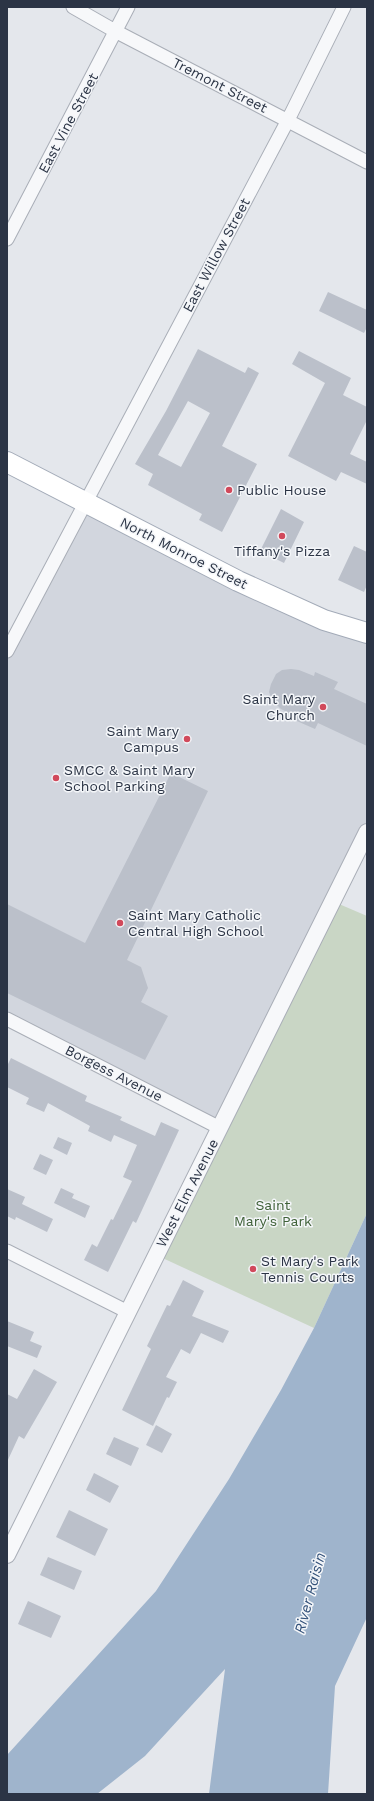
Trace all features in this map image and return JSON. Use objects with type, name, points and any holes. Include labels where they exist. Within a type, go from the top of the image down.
[{"type":"main road","name":"North Monroe Street","points":[[7,462],[283,603],[324,620],[367,633]]},
{"type":"street","name":"Tremont Street","points":[[73,7],[115,31],[367,162]]},
{"type":"street","name":"East Vine Street","points":[[7,239],[128,7]]},
{"type":"street","name":"East Willow Street","points":[[7,651],[84,502],[288,120],[344,7]]},
{"type":"street","name":"West Elm Avenue","points":[[7,1554],[367,832]]},
{"type":"street","name":"Borgess Avenue","points":[[7,1019],[220,1128]]},
{"type":"street","points":[[7,1251],[128,1312]]},
{"type":"shaded area","name":"Saint Mary Campus","points":[[84,502],[367,633],[367,827],[220,1128],[7,1019],[7,651]]},
{"type":"green space","name":"Saint Mary's Park","points":[[332,901],[367,916],[367,1213],[314,1328],[156,1255]]},
{"type":"water","name":"River Raisin","points":[[367,1213],[367,1617],[335,1686],[328,1794],[209,1794],[225,1669],[145,1756],[97,1794],[7,1794],[7,1755],[156,1591],[229,1479],[281,1390],[314,1328]]},
{"type":"building","points":[[328,292],[367,310],[367,327],[364,333],[319,311]]},
{"type":"building","points":[[198,349],[245,373],[248,367],[259,373],[222,446],[257,464],[222,532],[199,520],[202,514],[148,485],[153,474],[135,464],[166,411]],"holes":[[[188,401],[210,413],[181,467],[158,455]]]},
{"type":"building","points":[[299,351],[351,378],[343,395],[367,407],[367,420],[350,454],[367,462],[367,484],[341,472],[336,481],[288,456],[325,383],[292,364]]},
{"type":"building","name":"Tiffany's Pizza","points":[[281,509],[304,522],[284,563],[260,551]]},
{"type":"building","points":[[354,546],[367,552],[367,585],[364,592],[338,580]]},
{"type":"building","name":"Saint Mary Church","points":[[282,670],[299,670],[314,676],[315,672],[338,682],[334,689],[367,704],[367,746],[318,723],[315,729],[290,718],[291,714],[281,709],[272,700],[269,692],[276,674]]},
{"type":"building","name":"Saint Mary Catholic Central High School","points":[[171,773],[208,791],[127,960],[141,967],[148,988],[141,1002],[168,1016],[145,1060],[7,993],[7,904],[85,943]]},
{"type":"building","points":[[11,1058],[87,1096],[85,1101],[122,1117],[120,1120],[155,1136],[161,1122],[179,1130],[136,1223],[133,1221],[108,1272],[84,1260],[92,1244],[97,1247],[111,1219],[113,1220],[132,1181],[123,1177],[137,1145],[114,1135],[111,1142],[88,1131],[90,1126],[48,1103],[44,1112],[26,1104],[29,1098],[7,1087],[7,1066]]},
{"type":"building","points":[[58,1137],[72,1143],[67,1155],[53,1148]]},
{"type":"building","points":[[40,1154],[53,1160],[46,1175],[33,1169]]},
{"type":"building","points":[[61,1188],[74,1194],[72,1198],[90,1206],[85,1218],[54,1203]]},
{"type":"building","points":[[7,1189],[25,1197],[22,1204],[53,1219],[47,1232],[16,1217],[15,1220],[7,1216]]},
{"type":"building","points":[[183,1280],[204,1291],[192,1316],[229,1331],[223,1343],[201,1333],[190,1354],[181,1349],[166,1377],[177,1382],[169,1398],[167,1397],[153,1426],[122,1410],[151,1349],[147,1346],[167,1305],[170,1306]]},
{"type":"building","points":[[7,1321],[34,1332],[30,1341],[42,1346],[37,1358],[7,1346]]},
{"type":"building","points":[[34,1369],[57,1382],[24,1439],[19,1436],[7,1462],[7,1394],[17,1399]]},
{"type":"building","points":[[156,1425],[172,1434],[162,1453],[146,1445]]},
{"type":"building","points":[[114,1437],[139,1448],[131,1466],[106,1454]]},
{"type":"building","points":[[94,1473],[119,1486],[110,1503],[86,1490]]},
{"type":"building","points":[[69,1510],[108,1529],[95,1556],[56,1537]]},
{"type":"building","points":[[48,1557],[82,1571],[74,1590],[40,1575]]},
{"type":"building","points":[[28,1601],[61,1616],[51,1638],[18,1624]]},
{"type":"place","name":"Public House","points":[[229,490]]},
{"type":"place","name":"Tiffany's Pizza","points":[[282,536]]},
{"type":"place","name":"Saint Mary Church","points":[[323,707]]},
{"type":"place","name":"Saint Mary Campus","points":[[187,739]]},
{"type":"place","name":"SMCC & Saint Mary School Parking","points":[[56,778]]},
{"type":"place","name":"Saint Mary Catholic Central High School","points":[[120,923]]},
{"type":"place","name":"St Mary's Park Tennis Courts","points":[[253,1269]]}]
